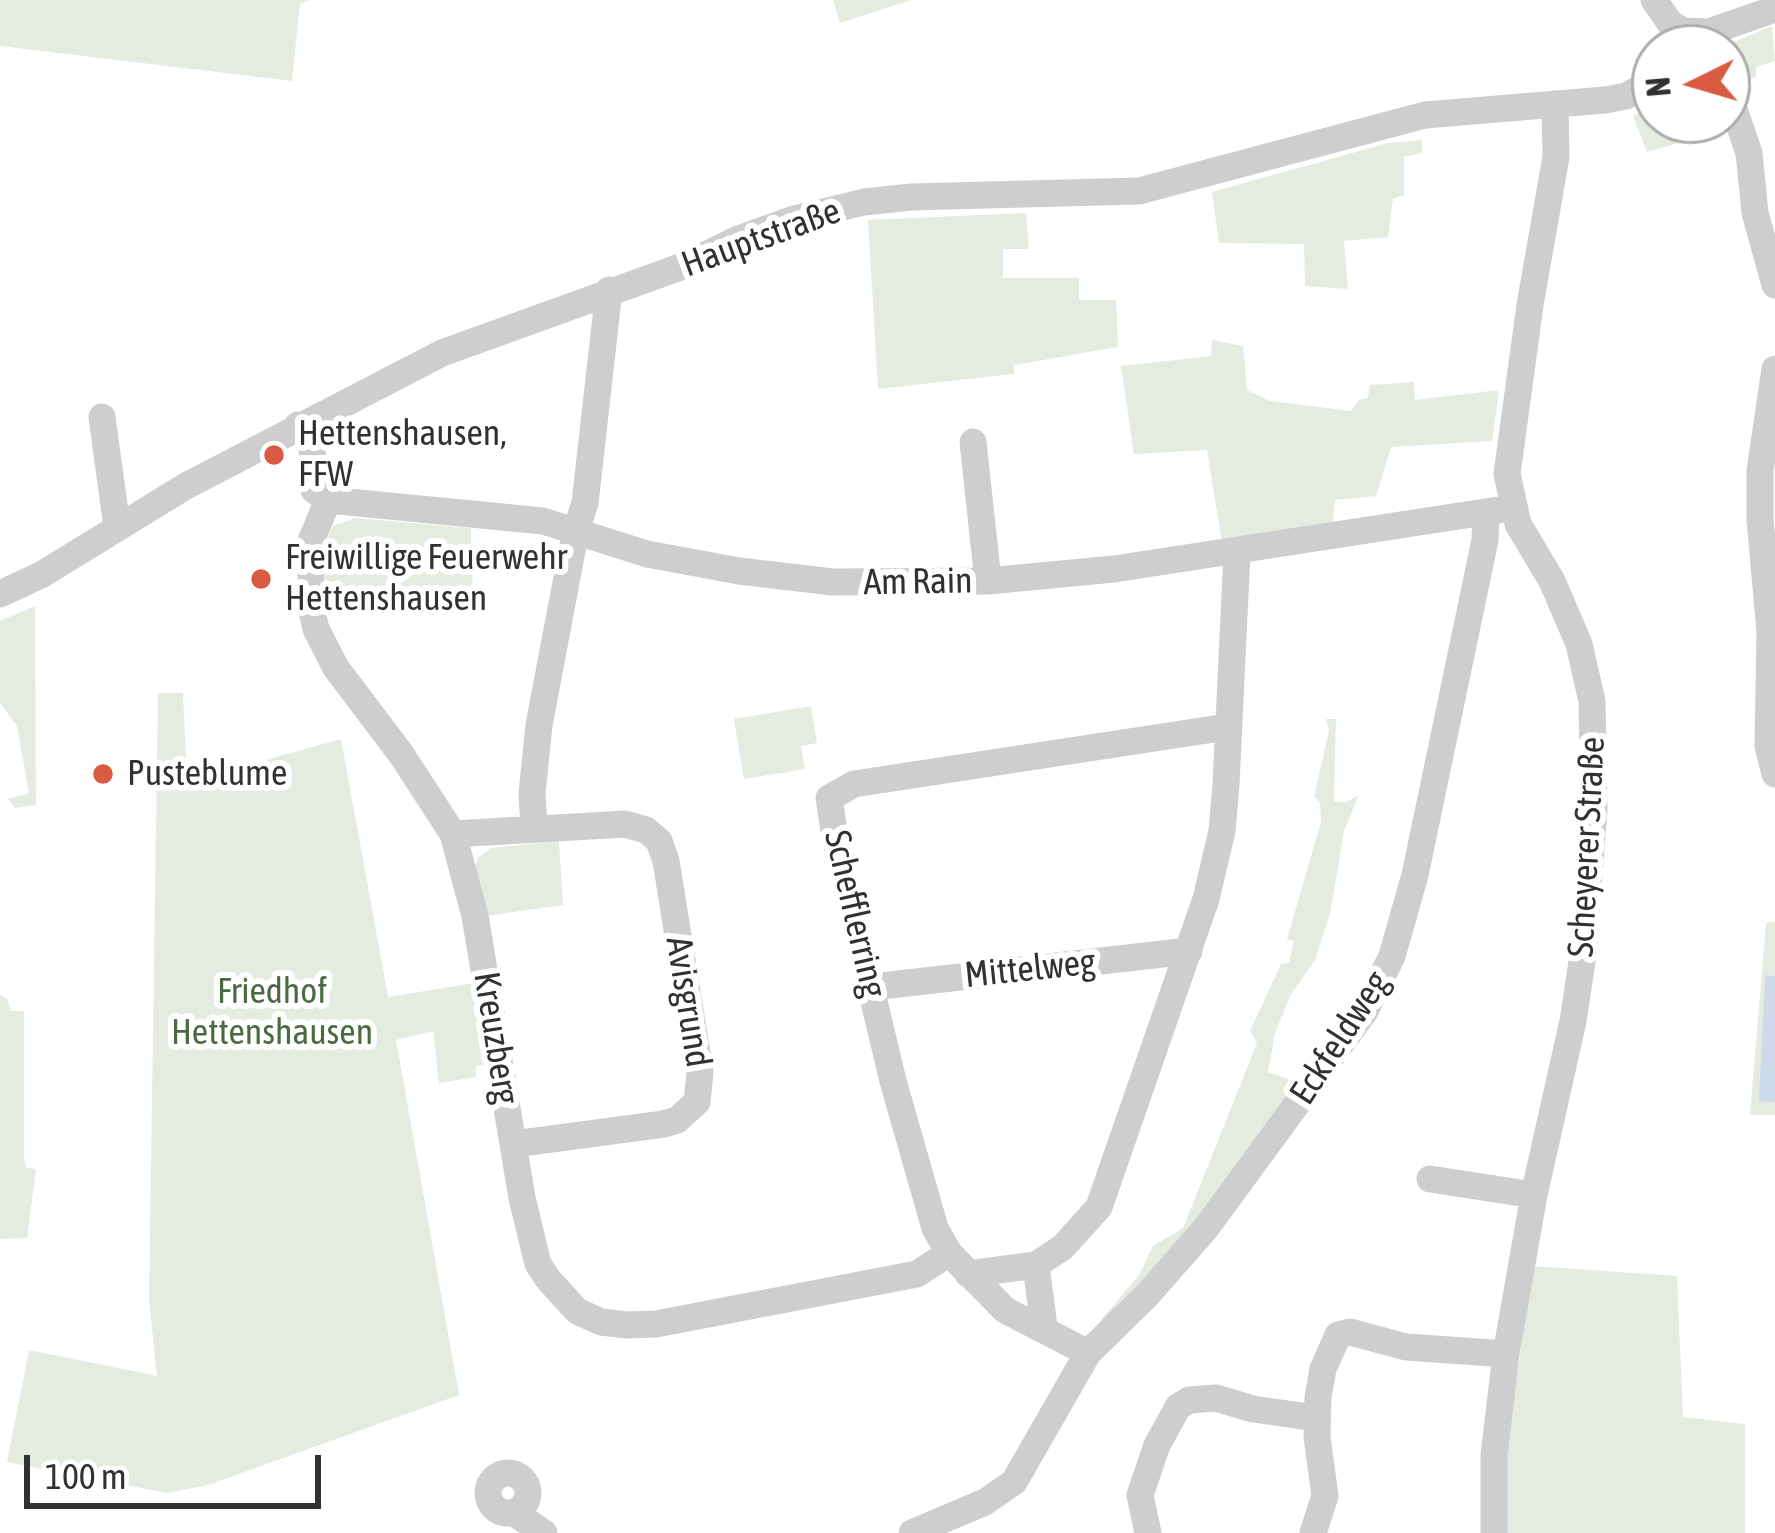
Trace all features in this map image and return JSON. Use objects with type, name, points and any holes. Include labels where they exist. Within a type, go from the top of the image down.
[{"type":"street","points":[[1732,24],[1775,9]]},
{"type":"street","name":"Hauptstraße","points":[[0,593],[41,575],[298,425],[442,353],[683,266],[758,231],[864,202],[1139,190],[1425,115],[1631,93]]},
{"type":"street","name":"Scheyerer Straße","points":[[1494,1533],[1494,1455],[1506,1354],[1583,955],[1596,756],[1592,701],[1579,644],[1552,581],[1498,510],[1556,157],[1555,104]]},
{"type":"street","points":[[1746,144],[1755,213],[1775,285]]},
{"type":"street","points":[[534,828],[533,773],[539,725],[576,530],[586,503],[609,290]]},
{"type":"street","points":[[1775,369],[1760,472],[1770,632],[1768,746],[1775,774]]},
{"type":"street","points":[[102,417],[117,527]]},
{"type":"street","points":[[298,425],[312,446],[314,490],[328,500]]},
{"type":"street","points":[[973,442],[988,581]]},
{"type":"street","name":"Am Rain","points":[[328,500],[543,521],[647,554],[833,582],[988,581],[1237,553],[1498,510]]},
{"type":"street","name":"Kreuzberg","points":[[328,500],[311,541],[311,608],[316,629],[336,668],[401,754],[452,834],[475,916],[521,1198],[538,1264],[577,1311],[601,1322],[656,1324],[958,1264]]},
{"type":"street","name":"Eckfeldweg","points":[[923,1531],[985,1502],[1014,1482],[1088,1353],[1206,1228],[1365,1011],[1383,979],[1421,846],[1485,540],[1498,510]]},
{"type":"street","points":[[958,1264],[1036,1265],[1063,1247],[1100,1207],[1206,899],[1222,831],[1237,553]]},
{"type":"street","name":"Schefflerring","points":[[1088,1353],[1005,1310],[958,1264],[919,1184],[829,798],[854,784],[1227,727]]},
{"type":"street","name":"Avisgrund","points":[[452,834],[625,824],[646,830],[666,861],[702,1088],[690,1111],[664,1124],[514,1144]]},
{"type":"street","name":"Mittelweg","points":[[872,987],[1189,951]]},
{"type":"street","points":[[1430,1179],[1534,1195]]},
{"type":"street","points":[[1036,1265],[1044,1327]]},
{"type":"street","points":[[1313,1533],[1324,1496],[1316,1418],[1323,1369],[1340,1333],[1406,1347],[1506,1354]]},
{"type":"street","points":[[1148,1533],[1140,1495],[1157,1445],[1178,1407],[1190,1400],[1216,1398],[1316,1418]]},
{"type":"street","points":[[514,1513],[544,1533]]},
{"type":"green space","points":[[0,0],[311,0],[300,3],[292,81],[0,46]]},
{"type":"green space","points":[[833,0],[911,0],[840,23]]},
{"type":"green space","points":[[1772,26],[1775,61],[1756,67],[1756,77],[1751,78],[1751,35]]},
{"type":"green space","points":[[1422,140],[1422,153],[1404,157],[1404,195],[1393,199],[1388,237],[1344,241],[1348,289],[1305,286],[1304,244],[1219,243],[1212,192],[1388,143]]},
{"type":"green space","points":[[1644,144],[1675,144],[1647,152]]},
{"type":"green space","points":[[1026,213],[1029,249],[1003,249],[1003,278],[1079,278],[1079,300],[1116,300],[1118,347],[1014,365],[1014,374],[878,389],[868,220]]},
{"type":"green space","points":[[1212,340],[1243,346],[1247,390],[1270,401],[1351,411],[1359,400],[1368,398],[1370,385],[1414,382],[1415,400],[1499,390],[1492,441],[1391,447],[1376,496],[1335,500],[1333,523],[1222,541],[1207,450],[1134,454],[1121,366],[1211,356]]},
{"type":"green space","points":[[355,518],[471,528],[473,595],[325,587],[327,540],[333,526]]},
{"type":"green space","points":[[35,606],[36,805],[15,808],[8,799],[29,793],[17,726],[0,703],[0,621]]},
{"type":"green space","name":"Friedhof Hettenshausen","points":[[158,693],[183,693],[187,782],[341,739],[388,997],[474,983],[487,1064],[476,1066],[476,1077],[439,1083],[433,1031],[396,1040],[459,1395],[208,1485],[167,1493],[7,1462],[29,1350],[157,1376],[149,1300]]},
{"type":"green space","points":[[811,706],[817,743],[801,746],[805,769],[744,779],[734,719]]},
{"type":"green space","points":[[1326,719],[1336,719],[1334,802],[1359,795],[1344,831],[1330,914],[1315,960],[1290,996],[1275,1033],[1268,1072],[1299,1083],[1193,1234],[1119,1316],[1100,1321],[1139,1275],[1153,1246],[1183,1228],[1257,1043],[1250,1031],[1281,964],[1289,962],[1294,941],[1287,939],[1321,822],[1320,803],[1314,796],[1329,731]]},
{"type":"green space","points":[[559,841],[563,905],[485,916],[475,870],[477,858],[492,848]]},
{"type":"green space","points":[[1775,922],[1775,1115],[1750,1115],[1766,923]]},
{"type":"green space","points":[[0,995],[11,1011],[24,1011],[24,1158],[26,1168],[36,1169],[27,1238],[0,1239]]},
{"type":"green space","points":[[1533,1266],[1677,1276],[1683,1417],[1745,1424],[1745,1533],[1507,1533],[1504,1465]]},
{"type":"water","points":[[1765,975],[1775,976],[1775,1102],[1759,1101]]},
{"type":"place","name":"Hettenshausen, FFW","points":[[274,455]]},
{"type":"place","name":"Freiwillige Feuerwehr Hettenshausen","points":[[261,579]]},
{"type":"place","name":"Pusteblume","points":[[103,774]]}]
